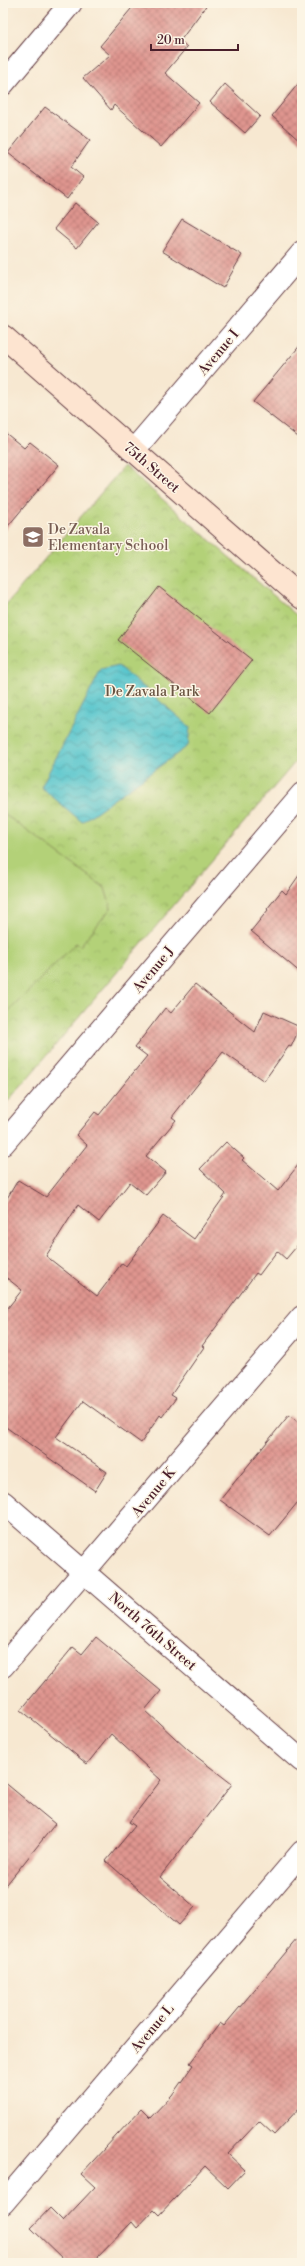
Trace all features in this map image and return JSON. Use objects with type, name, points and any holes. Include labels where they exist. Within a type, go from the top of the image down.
[{"type":"main road","name":"75th Street","points":[[3,336],[302,598]]},
{"type":"street","points":[[3,84],[71,3]]},
{"type":"street","name":"Avenue I","points":[[133,451],[302,253]]},
{"type":"street","name":"Avenue J","points":[[3,1144],[302,794]]},
{"type":"street","name":"Avenue K","points":[[3,1666],[302,1317]]},
{"type":"street","name":"North 76th Street","points":[[3,1502],[302,1761]]},
{"type":"street","name":"Avenue L","points":[[3,2203],[302,1852]]},
{"type":"green space","name":"De Zavala Park","points":[[124,466],[302,620],[302,754],[3,1107],[3,608]]},
{"type":"green space","points":[[3,813],[105,888],[111,908],[80,946],[76,943],[3,1017]]},
{"type":"water","points":[[119,666],[190,727],[188,746],[82,822],[41,787],[101,670]]},
{"type":"building","points":[[136,3],[208,3],[180,41],[187,47],[165,73],[199,103],[161,147],[114,105],[111,110],[83,78],[110,55],[100,46]]},
{"type":"building","points":[[302,79],[302,143],[272,116]]},
{"type":"building","points":[[225,84],[260,116],[245,133],[210,102]]},
{"type":"building","points":[[45,107],[90,140],[71,167],[83,177],[67,199],[8,153]]},
{"type":"building","points":[[75,203],[98,222],[77,248],[54,229]]},
{"type":"building","points":[[182,219],[242,255],[223,288],[162,251]]},
{"type":"building","points":[[302,343],[302,440],[253,402]]},
{"type":"building","points":[[3,431],[24,448],[30,442],[59,465],[3,532]]},
{"type":"building","points":[[159,587],[252,660],[210,713],[118,640]]},
{"type":"building","points":[[302,871],[302,974],[251,931],[282,890],[286,894]]},
{"type":"building","points":[[195,984],[255,1032],[264,1011],[300,1027],[291,1047],[289,1046],[264,1081],[223,1052],[172,1117],[176,1120],[146,1156],[166,1172],[146,1195],[130,1182],[99,1222],[78,1205],[46,1256],[97,1296],[122,1263],[126,1266],[163,1216],[194,1239],[226,1194],[200,1169],[226,1142],[244,1158],[242,1160],[278,1191],[302,1160],[302,1240],[286,1259],[277,1251],[259,1275],[256,1273],[202,1346],[204,1347],[171,1395],[176,1398],[162,1417],[160,1415],[141,1443],[83,1401],[56,1437],[107,1472],[95,1491],[3,1425],[3,1314],[22,1290],[3,1275],[3,1205],[18,1180],[46,1197],[87,1145],[76,1135],[95,1112],[99,1115],[147,1056],[135,1047],[165,1008],[171,1013]]},
{"type":"building","points":[[289,1415],[302,1425],[302,1497],[270,1536],[220,1500]]},
{"type":"building","points":[[96,1637],[161,1691],[145,1710],[188,1750],[232,1784],[160,1877],[195,1907],[179,1925],[106,1861],[135,1826],[129,1822],[161,1780],[111,1734],[87,1764],[21,1710],[73,1647],[82,1654]]},
{"type":"building","points":[[3,1781],[55,1824],[3,1889]]},
{"type":"building","points":[[302,1933],[302,2105],[274,2135],[259,2121],[228,2154],[245,2170],[228,2188],[205,2166],[159,2215],[154,2210],[137,2228],[132,2222],[92,2263],[67,2263],[31,2228],[50,2208],[63,2221],[95,2187],[81,2174],[141,2109],[150,2118],[172,2095],[193,2065],[190,2063],[220,2023],[224,2026]]},
{"type":"place","name":"De Zavala Elementary School","points":[[33,537]]}]
